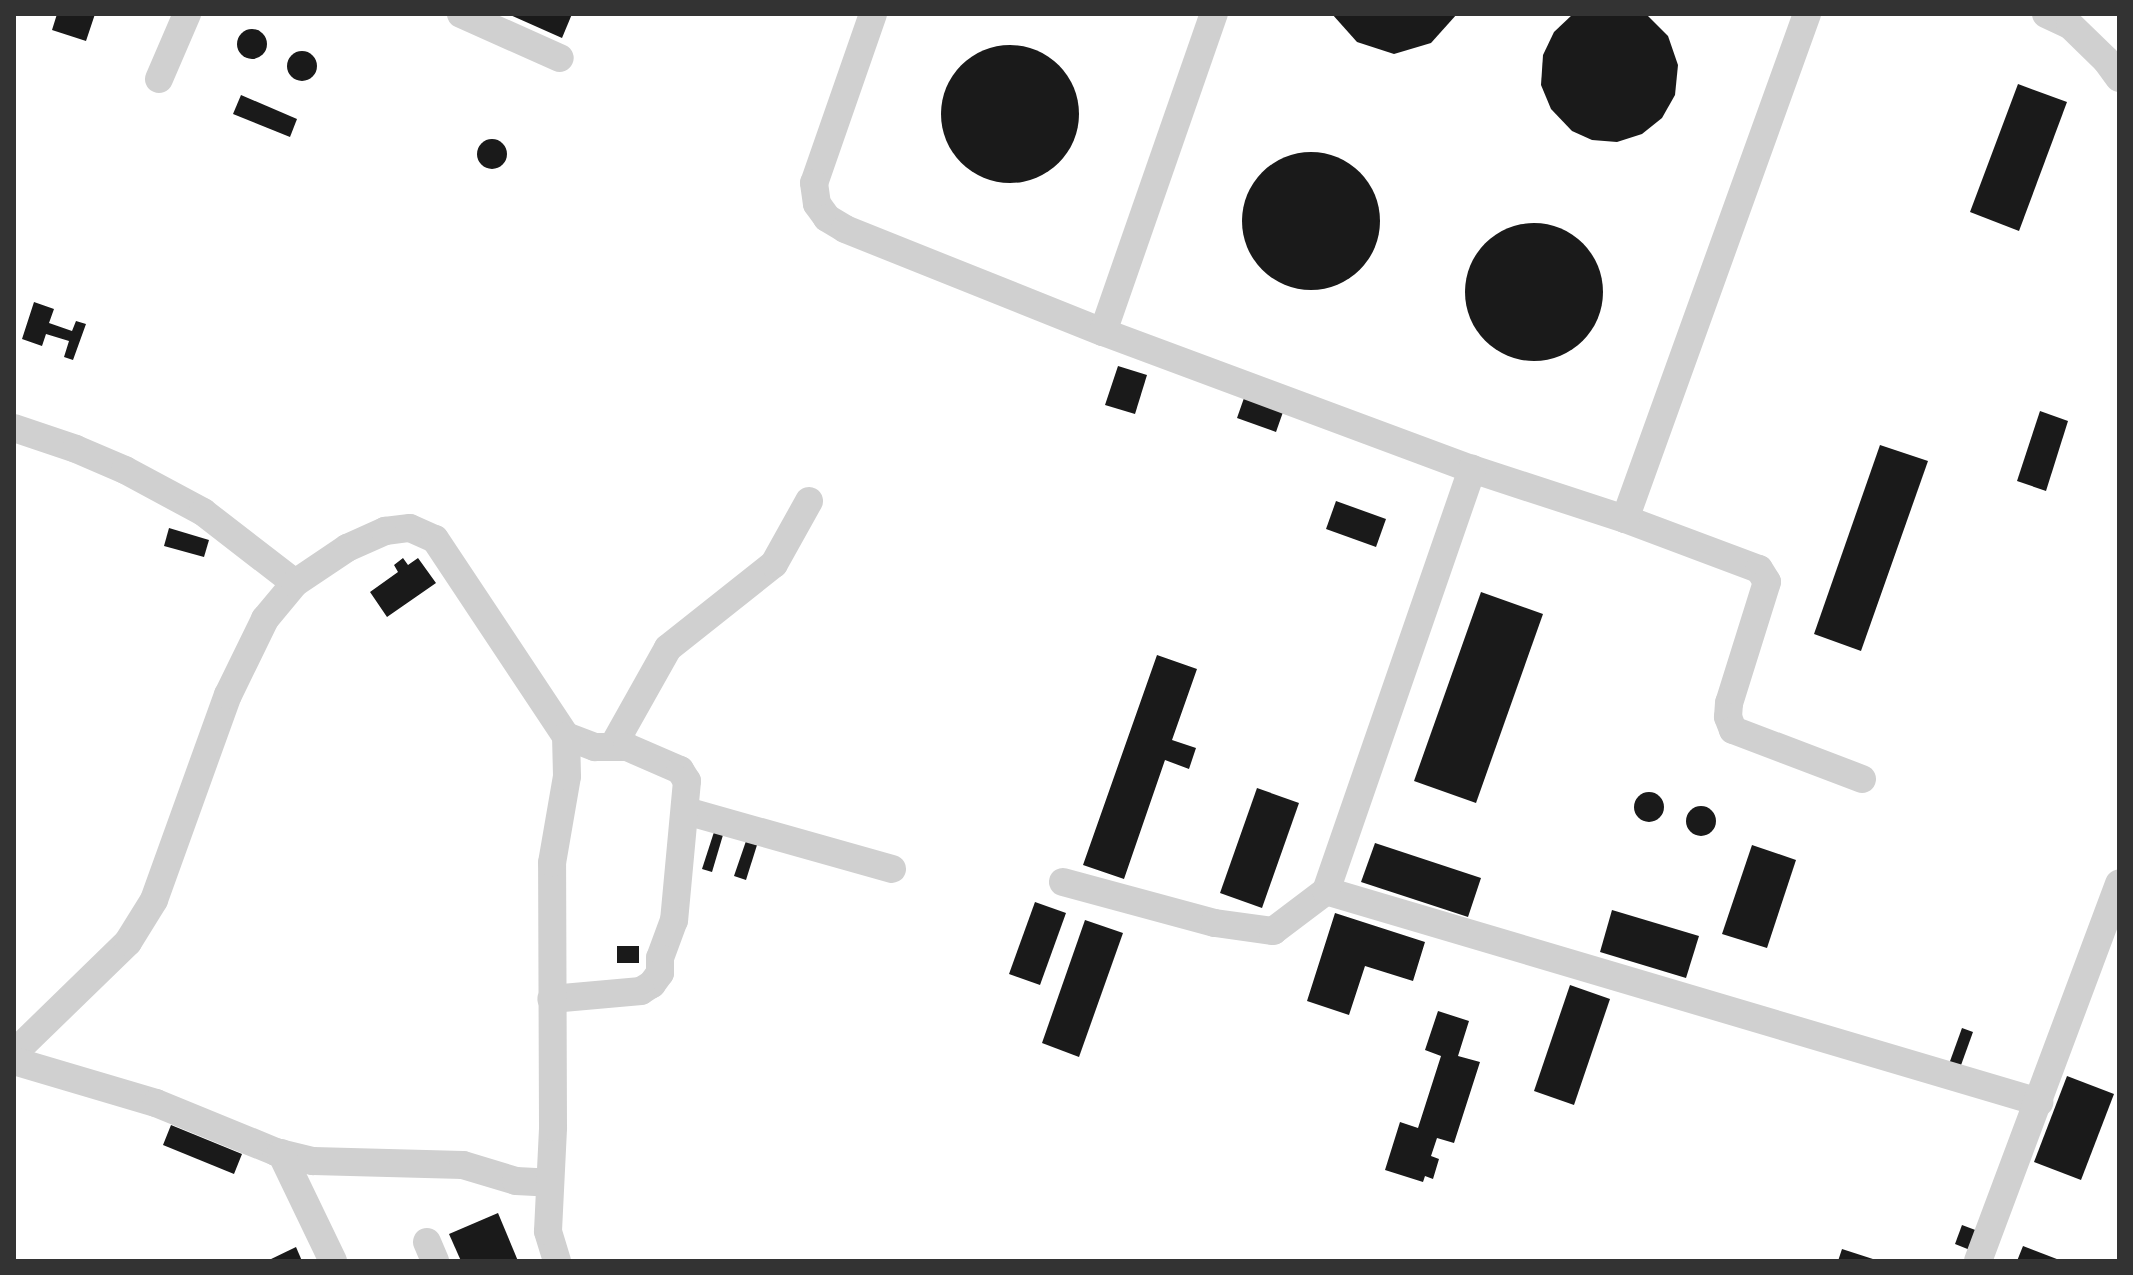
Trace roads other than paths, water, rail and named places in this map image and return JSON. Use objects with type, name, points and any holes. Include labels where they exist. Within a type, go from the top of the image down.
[{"type":"street","points":[[159,79],[187,14]]},
{"type":"street","points":[[461,14],[560,58]]},
{"type":"street","points":[[873,14],[814,183],[817,204],[827,218],[845,229],[1103,332],[1472,469],[1625,519],[1759,569],[1767,582],[1729,703],[1728,717],[1733,730],[1862,779]]},
{"type":"street","points":[[1103,332],[1214,14]]},
{"type":"street","points":[[1625,519],[1807,14]]},
{"type":"street","points":[[2046,14],[2070,25],[2118,70]]},
{"type":"street","points":[[14,428],[125,470],[203,512],[295,583]]},
{"type":"street","points":[[1063,882],[1215,923],[1273,931],[1326,891],[1472,469]]},
{"type":"street","points":[[613,746],[668,648],[774,564],[809,501]]},
{"type":"street","points":[[14,1053],[128,942],[154,900],[228,695],[265,619],[295,583],[347,548],[385,531],[410,528],[435,539],[566,736],[567,776],[552,863],[548,1231],[557,1261]]},
{"type":"street","points":[[551,999],[641,991],[652,984],[660,973],[660,958],[674,920],[686,811],[687,781],[680,770],[627,747],[595,747],[566,736]]},
{"type":"street","points":[[686,811],[892,869]]},
{"type":"street","points":[[1978,1261],[2119,883]]},
{"type":"street","points":[[1326,891],[2039,1102]]},
{"type":"street","points":[[14,1061],[156,1103],[281,1153],[313,1161],[463,1165],[516,1181],[550,1183]]},
{"type":"street","points":[[281,1153],[333,1261]]}]
